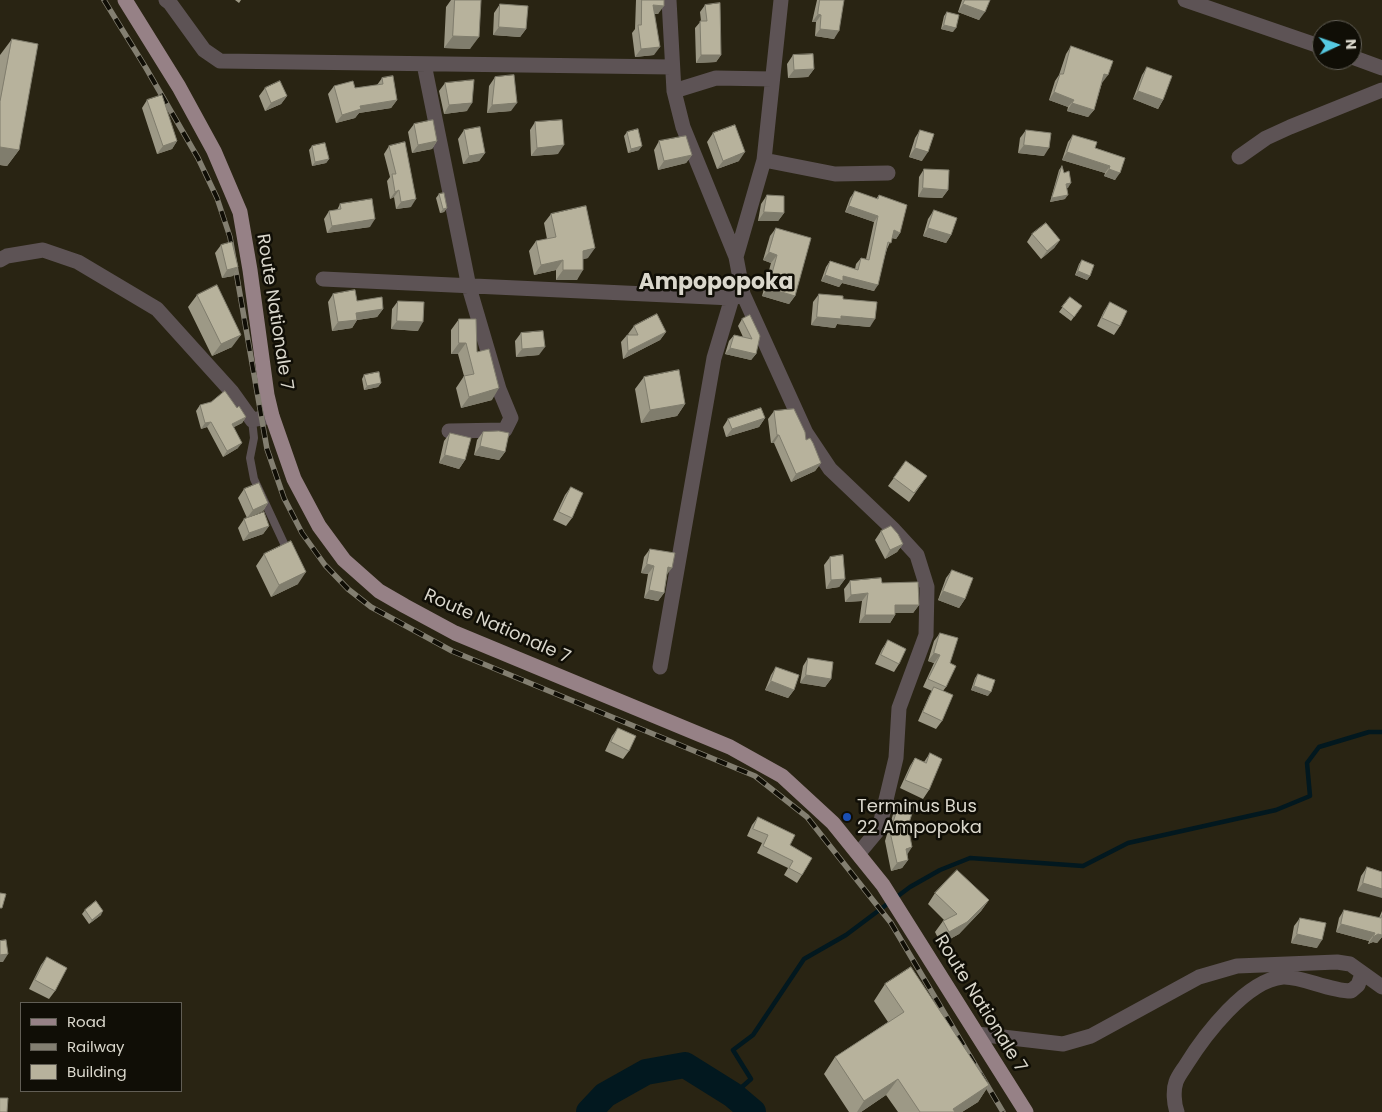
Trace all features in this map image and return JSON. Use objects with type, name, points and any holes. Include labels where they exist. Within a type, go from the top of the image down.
[{"type":"main road","name":"Route Nationale 7","points":[[125,0],[179,87],[214,151],[240,212],[272,416],[294,479],[318,526],[344,560],[379,591],[455,633],[730,746],[782,776],[833,823],[883,885],[1026,1112]]},
{"type":"street","points":[[166,0],[204,50],[220,61],[672,68]]},
{"type":"street","points":[[669,0],[674,91],[682,127],[736,257]]},
{"type":"street","points":[[781,0],[764,160],[736,257],[738,296],[806,433],[830,469],[894,530],[917,555],[927,587],[926,635],[899,708],[896,758],[879,829],[859,853]]},
{"type":"street","points":[[1185,0],[1312,44]]},
{"type":"street","points":[[1362,61],[1382,68]]},
{"type":"street","points":[[424,64],[469,287],[498,389],[511,418],[505,430],[449,430]]},
{"type":"street","points":[[674,91],[716,78],[772,79]]},
{"type":"street","points":[[1239,156],[1266,138],[1382,90]]},
{"type":"street","points":[[764,160],[835,174],[888,173]]},
{"type":"street","points":[[0,260],[7,256],[43,250],[78,262],[157,309],[232,392],[252,420],[272,416]]},
{"type":"street","points":[[323,279],[469,287],[738,296]]},
{"type":"street","points":[[660,667],[714,358],[738,296]]},
{"type":"street","points":[[977,1034],[1063,1044],[1091,1036],[1199,977],[1237,966],[1336,962],[1350,964],[1382,987]]},
{"type":"street","points":[[1176,1112],[1174,1105],[1176,1083],[1195,1051],[1213,1027],[1240,999],[1267,981],[1284,977],[1338,991],[1351,991],[1358,985],[1362,974]]},
{"type":"lane","points":[[252,420],[254,438],[250,458],[254,479],[293,562]]},
{"type":"building","points":[[455,0],[481,0],[479,37],[453,36]]},
{"type":"building","points":[[642,0],[664,0],[664,6],[653,5],[660,47],[641,49],[638,25],[641,25]]},
{"type":"building","points":[[820,0],[844,0],[839,31],[820,29],[821,15],[818,14]]},
{"type":"building","points":[[965,0],[990,0],[985,12],[963,4]]},
{"type":"building","points":[[720,3],[721,55],[701,55],[700,21],[707,21],[705,5]]},
{"type":"building","points":[[500,4],[528,6],[526,29],[499,27]]},
{"type":"building","points":[[947,12],[959,15],[956,28],[944,25]]},
{"type":"building","points":[[12,39],[38,44],[19,150],[0,147],[0,102]]},
{"type":"building","points":[[1071,46],[1113,61],[1108,75],[1104,74],[1094,110],[1072,103],[1074,100],[1054,92],[1060,74],[1063,74]]},
{"type":"building","points":[[813,54],[814,69],[794,70],[793,55]]},
{"type":"building","points":[[1147,67],[1172,76],[1163,100],[1138,91]]},
{"type":"building","points":[[514,75],[517,103],[492,105],[495,77]]},
{"type":"building","points":[[393,76],[397,100],[360,106],[361,109],[342,115],[334,86],[353,81],[355,88],[383,84],[382,78]]},
{"type":"building","points":[[474,80],[472,103],[449,105],[445,83]]},
{"type":"building","points":[[280,81],[287,96],[271,103],[265,88]]},
{"type":"building","points":[[162,95],[177,141],[163,146],[147,100]]},
{"type":"building","points":[[433,120],[437,141],[418,145],[414,124]]},
{"type":"building","points":[[562,120],[564,145],[537,148],[535,122]]},
{"type":"building","points":[[735,125],[745,152],[723,161],[713,133]]},
{"type":"building","points":[[480,127],[485,153],[469,156],[464,130]]},
{"type":"building","points":[[638,129],[642,146],[631,149],[627,132]]},
{"type":"building","points":[[920,130],[934,134],[928,152],[915,148]]},
{"type":"building","points":[[1026,130],[1051,133],[1049,148],[1024,145]]},
{"type":"building","points":[[1073,135],[1097,142],[1095,148],[1125,158],[1120,173],[1109,169],[1110,166],[1067,152]]},
{"type":"building","points":[[686,136],[692,155],[664,161],[659,141]]},
{"type":"building","points":[[405,142],[416,199],[401,202],[399,190],[395,192],[392,174],[396,174],[389,146]]},
{"type":"building","points":[[325,143],[329,159],[315,162],[312,146]]},
{"type":"building","points":[[1062,166],[1064,173],[1069,171],[1071,183],[1066,184],[1068,195],[1052,198]]},
{"type":"building","points":[[924,169],[949,170],[948,190],[923,188]]},
{"type":"building","points":[[855,191],[878,199],[879,195],[907,205],[900,233],[894,230],[891,243],[888,242],[878,285],[843,276],[843,281],[825,275],[830,261],[858,270],[861,258],[869,260],[878,216],[849,206]]},
{"type":"building","points":[[444,193],[447,208],[443,209],[439,194]]},
{"type":"building","points":[[767,195],[784,196],[784,213],[764,212]]},
{"type":"building","points":[[372,199],[375,219],[332,226],[329,211],[341,209],[340,204]]},
{"type":"building","points":[[586,206],[595,248],[583,251],[583,270],[563,270],[563,260],[541,265],[536,241],[556,237],[551,214]]},
{"type":"building","points":[[934,210],[957,218],[951,235],[928,228]]},
{"type":"building","points":[[1046,223],[1060,240],[1047,251],[1032,234]]},
{"type":"building","points":[[776,228],[811,238],[795,296],[768,288],[777,255],[769,252]]},
{"type":"building","points":[[232,242],[238,267],[227,270],[221,245]]},
{"type":"building","points":[[1082,260],[1094,265],[1090,276],[1078,271]]},
{"type":"building","points":[[217,285],[241,335],[221,344],[197,295]]},
{"type":"building","points":[[355,290],[357,301],[382,297],[383,309],[356,313],[357,320],[338,322],[333,294]]},
{"type":"building","points":[[819,294],[843,296],[843,299],[877,302],[875,319],[841,316],[841,319],[817,317]]},
{"type":"building","points":[[1070,297],[1082,306],[1074,317],[1062,307]]},
{"type":"building","points":[[398,301],[424,302],[423,322],[397,321]]},
{"type":"building","points":[[1110,302],[1127,311],[1120,326],[1102,318]]},
{"type":"building","points":[[657,314],[666,332],[628,351],[627,335],[638,335],[634,326]]},
{"type":"building","points":[[750,315],[760,336],[756,354],[730,348],[734,335],[752,339],[742,319]]},
{"type":"building","points":[[459,319],[476,319],[477,352],[489,349],[499,388],[469,397],[464,376],[474,374],[466,343],[459,343]]},
{"type":"building","points":[[543,331],[545,347],[522,349],[521,333]]},
{"type":"building","points":[[679,370],[685,404],[650,410],[644,377]]},
{"type":"building","points":[[379,372],[381,383],[367,386],[364,375]]},
{"type":"building","points":[[225,391],[246,417],[232,424],[242,443],[227,451],[211,422],[205,423],[200,405],[211,402]]},
{"type":"building","points":[[761,408],[765,418],[732,429],[728,419]]},
{"type":"building","points":[[794,409],[805,432],[806,440],[810,438],[821,463],[796,474],[779,435],[777,435],[774,411]]},
{"type":"building","points":[[499,431],[509,433],[505,452],[480,446],[483,432]]},
{"type":"building","points":[[450,433],[471,438],[465,460],[445,455]]},
{"type":"building","points":[[906,461],[927,476],[914,493],[894,478]]},
{"type":"building","points":[[259,483],[268,503],[253,510],[244,489]]},
{"type":"building","points":[[571,487],[583,493],[572,518],[559,512]]},
{"type":"building","points":[[264,512],[269,526],[249,533],[244,519]]},
{"type":"building","points":[[891,526],[903,544],[890,550],[881,531]]},
{"type":"building","points":[[291,541],[306,572],[279,585],[264,554]]},
{"type":"building","points":[[650,549],[675,553],[672,568],[668,567],[664,593],[649,590],[654,566],[647,564]]},
{"type":"building","points":[[843,555],[845,579],[831,580],[830,557]]},
{"type":"building","points":[[952,570],[973,578],[965,599],[943,591]]},
{"type":"building","points":[[881,578],[882,583],[918,582],[919,605],[895,605],[895,615],[865,615],[868,593],[851,595],[850,581]]},
{"type":"building","points":[[940,633],[958,638],[950,663],[956,666],[946,687],[928,679],[940,655],[934,653]]},
{"type":"building","points":[[888,640],[906,649],[899,664],[881,655]]},
{"type":"building","points":[[808,658],[833,662],[831,679],[806,675]]},
{"type":"building","points":[[776,667],[799,675],[794,690],[771,681]]},
{"type":"building","points":[[978,674],[995,680],[991,692],[974,686]]},
{"type":"building","points":[[934,687],[953,695],[942,721],[923,712]]},
{"type":"building","points":[[618,728],[636,736],[629,751],[611,742]]},
{"type":"building","points":[[930,753],[942,759],[929,790],[905,780],[915,758],[926,763]]},
{"type":"building","points":[[900,802],[914,807],[908,826],[912,847],[906,849],[908,860],[897,863],[890,832]]},
{"type":"building","points":[[758,817],[795,835],[790,845],[812,858],[802,875],[789,868],[793,861],[763,846],[768,835],[753,829]]},
{"type":"building","points":[[1367,867],[1382,872],[1382,889],[1363,883]]},
{"type":"building","points":[[957,870],[989,900],[967,922],[949,932],[943,921],[957,914],[935,893]]},
{"type":"building","points":[[0,893],[6,894],[2,908],[0,908]]},
{"type":"building","points":[[96,901],[103,911],[92,920],[85,910]]},
{"type":"building","points":[[1344,910],[1381,918],[1382,915],[1382,935],[1378,934],[1373,937],[1375,933],[1341,924]]},
{"type":"building","points":[[1300,918],[1326,923],[1322,940],[1297,934]]},
{"type":"building","points":[[6,940],[8,954],[0,955],[0,941]]},
{"type":"building","points":[[47,957],[67,968],[55,991],[35,980]]},
{"type":"building","points":[[911,967],[989,1085],[953,1109],[955,1112],[920,1112],[898,1079],[864,1101],[835,1057],[904,1012],[885,984]]},
{"type":"building","points":[[0,1098],[8,1098],[7,1112],[0,1112]]},
{"type":"waterway","points":[[733,1095],[751,1079],[733,1050],[753,1035],[804,959],[846,935],[910,887],[940,870],[970,858],[1083,866],[1128,843],[1276,810],[1310,796],[1307,763],[1319,747],[1369,732],[1382,732]]},
{"type":"waterway","points":[[589,1112],[605,1095],[646,1072],[685,1065],[733,1095],[753,1112]]},
{"type":"railway","points":[[104,0],[198,158],[217,198],[230,237],[267,449],[284,498],[302,533],[325,565],[348,589],[371,607],[452,651],[755,776],[807,817],[891,923],[1003,1112]]},
{"type":"place","name":"Terminus Bus 22 Ampopoka","points":[[847,817]]},
{"type":"district","name":"Ampopopoka","points":[[716,283]]}]
